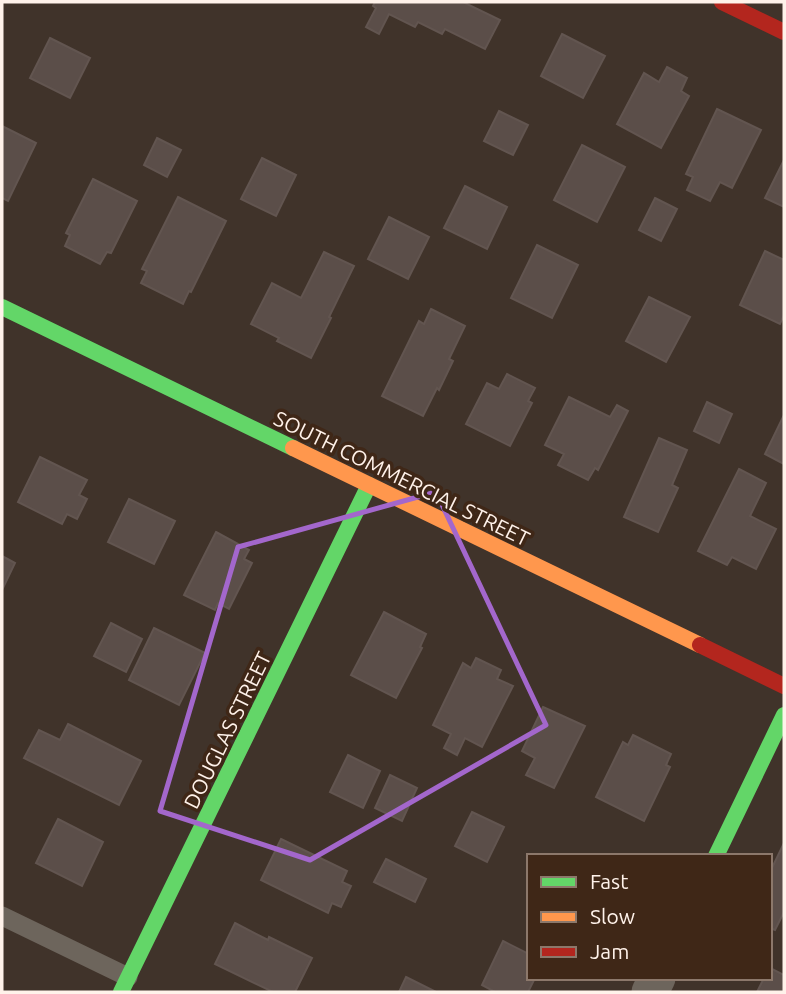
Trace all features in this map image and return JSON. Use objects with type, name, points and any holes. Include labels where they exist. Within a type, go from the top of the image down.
[{"type":"main road","points":[[722,2],[784,32]]},
{"type":"main road","name":"SOUTH COMMERCIAL STREET","points":[[2,307],[784,686]]},
{"type":"main road","name":"DOUGLAS STREET","points":[[125,984],[369,485]]},
{"type":"main road","points":[[717,854],[784,715]]},
{"type":"lane","points":[[2,916],[125,984]]},
{"type":"highlighted area","points":[[436,492],[546,725],[310,860],[160,811],[238,547]]},
{"type":"building","points":[[375,2],[463,2],[500,20],[485,49],[445,29],[442,34],[418,22],[415,27],[389,14],[379,34],[366,27],[376,8],[373,6]]},
{"type":"building","points":[[562,34],[605,56],[583,98],[541,76]]},
{"type":"building","points":[[50,38],[90,58],[70,98],[30,78]]},
{"type":"building","points":[[667,67],[687,78],[681,91],[689,96],[661,148],[617,124],[644,73],[659,82]]},
{"type":"building","points":[[717,109],[761,130],[732,188],[720,182],[710,201],[687,190],[693,177],[686,174]]},
{"type":"building","points":[[499,111],[528,125],[513,155],[484,141]]},
{"type":"building","points":[[2,126],[36,143],[8,201],[2,198]]},
{"type":"building","points":[[157,138],[181,150],[167,177],[144,165]]},
{"type":"building","points":[[582,145],[625,167],[597,222],[554,200]]},
{"type":"building","points":[[262,158],[296,175],[276,216],[241,199]]},
{"type":"building","points":[[784,160],[784,207],[765,198]]},
{"type":"building","points":[[93,179],[137,201],[111,253],[107,252],[100,264],[65,246],[70,235],[66,233]]},
{"type":"building","points":[[465,186],[507,207],[487,249],[444,228]]},
{"type":"building","points":[[178,197],[226,221],[183,304],[141,283],[147,271],[142,269]]},
{"type":"building","points":[[655,198],[677,209],[661,241],[639,230]]},
{"type":"building","points":[[389,217],[429,237],[408,279],[368,259]]},
{"type":"building","points":[[537,245],[578,265],[552,318],[511,298]]},
{"type":"building","points":[[765,251],[784,260],[784,315],[780,324],[740,305]]},
{"type":"building","points":[[324,252],[354,266],[311,358],[251,324],[272,283],[301,298]]},
{"type":"building","points":[[649,297],[690,317],[666,362],[626,341]]},
{"type":"building","points":[[431,309],[465,326],[449,359],[453,361],[423,416],[382,396],[419,321],[424,324]]},
{"type":"building","points":[[507,374],[535,388],[528,401],[532,403],[510,446],[466,424],[487,383],[499,389]]},
{"type":"building","points":[[569,397],[610,417],[617,405],[628,411],[598,470],[595,468],[588,480],[558,465],[564,454],[545,445]]},
{"type":"building","points":[[707,402],[732,414],[719,443],[694,431]]},
{"type":"building","points":[[784,415],[784,464],[765,454]]},
{"type":"building","points":[[659,438],[687,450],[672,485],[678,488],[658,532],[624,517]]},
{"type":"building","points":[[40,457],[87,480],[79,495],[87,499],[77,519],[67,514],[62,524],[18,502]]},
{"type":"building","points":[[739,469],[766,483],[750,516],[776,529],[756,569],[732,557],[727,565],[698,551]]},
{"type":"building","points":[[129,499],[175,521],[154,564],[108,542]]},
{"type":"building","points":[[216,532],[249,550],[244,559],[252,563],[229,609],[218,603],[215,610],[184,595]]},
{"type":"building","points":[[2,556],[15,563],[2,590]]},
{"type":"building","points":[[384,612],[426,634],[420,647],[422,648],[396,698],[351,675]]},
{"type":"building","points":[[111,623],[142,639],[126,672],[94,656]]},
{"type":"building","points":[[154,628],[205,653],[179,705],[129,680]]},
{"type":"building","points":[[476,658],[501,670],[497,679],[513,686],[482,747],[465,738],[457,755],[444,748],[451,734],[433,725],[463,663],[471,668]]},
{"type":"building","points":[[543,707],[585,726],[554,788],[526,775],[535,758],[522,751]]},
{"type":"building","points":[[68,724],[141,761],[119,805],[24,758],[39,730],[60,740]]},
{"type":"building","points":[[633,735],[671,754],[666,765],[670,767],[644,821],[596,797],[623,742],[628,745]]},
{"type":"building","points":[[348,755],[380,771],[363,808],[330,792]]},
{"type":"building","points":[[390,775],[417,788],[402,821],[375,808]]},
{"type":"building","points":[[472,812],[504,827],[487,862],[455,846]]},
{"type":"building","points":[[58,819],[103,842],[82,886],[36,863]]},
{"type":"building","points":[[281,839],[347,871],[342,882],[351,886],[341,907],[332,903],[328,913],[261,880]]},
{"type":"building","points":[[784,843],[784,912],[775,930],[772,929],[772,868]]},
{"type":"building","points":[[386,859],[426,879],[415,902],[374,882]]},
{"type":"building","points":[[235,923],[312,958],[295,992],[273,992],[215,964]]},
{"type":"building","points":[[503,941],[527,953],[527,980],[534,980],[528,992],[495,992],[482,985]]},
{"type":"building","points":[[772,969],[784,975],[784,992],[757,992],[763,980],[772,980]]},
{"type":"building","points":[[406,977],[436,992],[399,992]]},
{"type":"traffic: fast","points":[[2,307],[293,448]]},
{"type":"traffic: fast","points":[[121,992],[369,485]]},
{"type":"traffic: fast","points":[[717,854],[784,715]]},
{"type":"traffic: slow","points":[[293,448],[700,645]]},
{"type":"traffic: jam","points":[[722,2],[784,32]]},
{"type":"traffic: jam","points":[[700,645],[784,686]]}]
